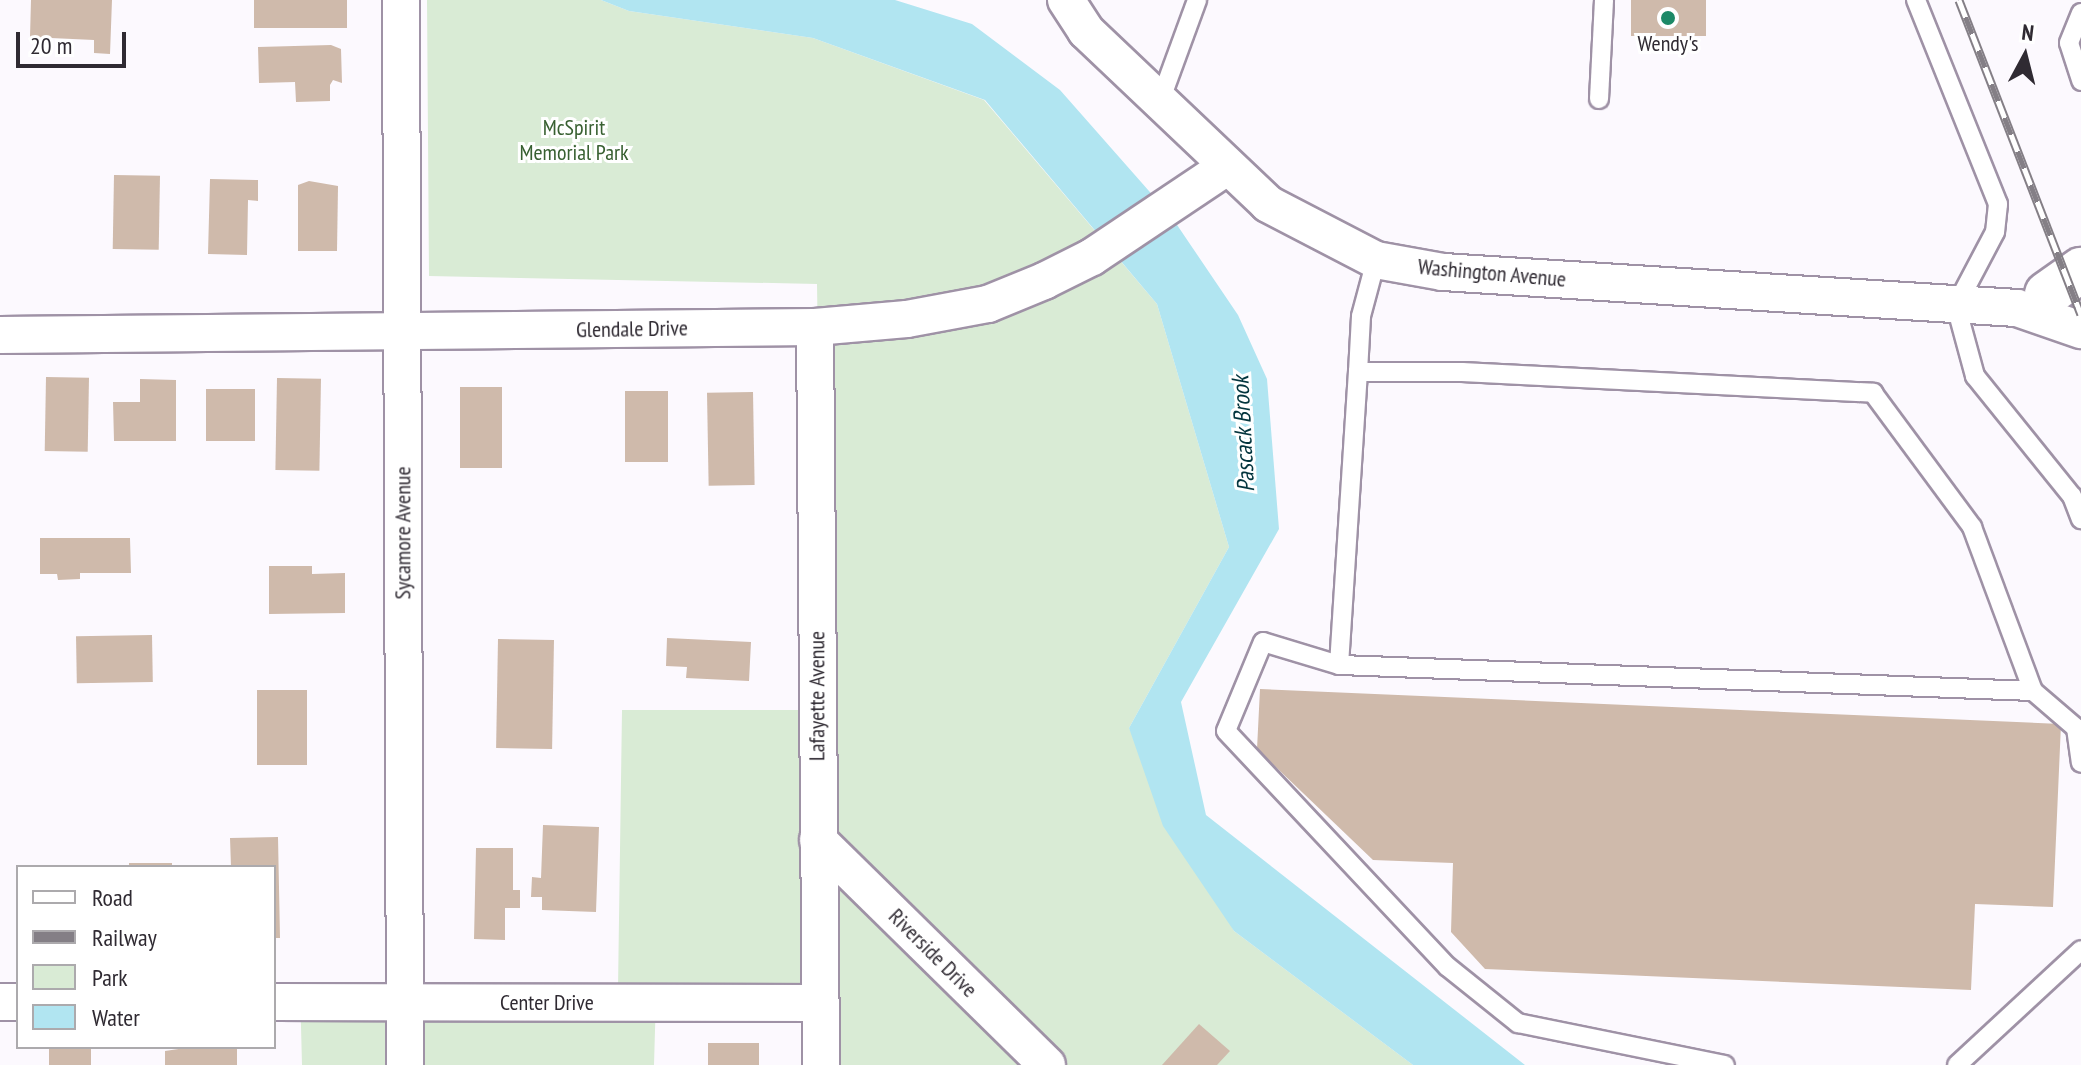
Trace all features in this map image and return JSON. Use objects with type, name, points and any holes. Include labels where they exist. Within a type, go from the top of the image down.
[{"type":"street","name":"Sycamore Avenue","points":[[401,0],[405,1065]]},
{"type":"street","name":"Washington Avenue","points":[[1066,0],[1086,31],[1225,168],[1268,204],[1376,260],[1443,272],[1956,306],[2056,292],[2081,330]]},
{"type":"street","name":"Glendale Drive","points":[[0,335],[815,327],[907,319],[988,304],[1092,257],[1225,168]]},
{"type":"street","name":"Lafayette Avenue","points":[[815,327],[821,1065]]},
{"type":"street","name":"Riverside Drive","points":[[818,840],[1047,1065]]},
{"type":"street","name":"Center Drive","points":[[276,1002],[820,1003]]},
{"type":"lane","points":[[1916,0],[1998,204],[1995,232],[1956,306],[1975,376],[2072,496],[2081,519]]},
{"type":"lane","points":[[1599,99],[1605,2]]},
{"type":"lane","points":[[1159,104],[1196,6]]},
{"type":"lane","points":[[2081,13],[2069,43],[2081,81]]},
{"type":"lane","points":[[1339,665],[1361,316],[1376,260]]},
{"type":"lane","points":[[1358,372],[1462,372],[1873,393],[1972,527],[2033,691],[2076,728],[2081,763]]},
{"type":"lane","points":[[1725,1065],[1518,1023],[1448,967],[1226,731],[1263,642],[1339,665],[2033,691]]},
{"type":"lane","points":[[1957,1065],[2081,950]]},
{"type":"green space","name":"McSpirit Memorial Park","points":[[427,0],[601,0],[629,11],[813,38],[984,100],[1157,304],[1229,547],[1129,728],[1234,931],[1413,1065],[827,1065],[827,996],[656,996],[654,1065],[302,1065],[300,988],[618,989],[622,710],[823,710],[817,284],[429,276]]},
{"type":"water","name":"Pascack Brook","points":[[601,0],[895,0],[972,24],[1060,90],[1171,216],[1238,315],[1267,379],[1279,529],[1181,702],[1206,815],[1525,1065],[1413,1065],[1234,931],[1163,826],[1129,728],[1229,547],[1157,304],[985,100],[813,38],[629,11]]},
{"type":"building","points":[[31,0],[112,0],[110,54],[94,53],[94,40],[30,37]]},
{"type":"building","points":[[254,0],[347,0],[347,28],[254,28]]},
{"type":"building","name":"Wendy's","points":[[1631,0],[1706,0],[1706,36],[1631,36]]},
{"type":"building","points":[[331,45],[341,49],[342,83],[333,80],[330,101],[296,102],[295,82],[259,83],[258,47]]},
{"type":"building","points":[[114,175],[160,176],[159,250],[113,249]]},
{"type":"building","points":[[210,179],[258,180],[258,201],[248,200],[247,255],[208,254]]},
{"type":"building","points":[[309,181],[338,186],[337,251],[298,251],[298,185]]},
{"type":"building","points":[[46,377],[89,378],[88,452],[45,451]]},
{"type":"building","points":[[277,378],[321,379],[319,471],[275,470]]},
{"type":"building","points":[[140,379],[176,380],[176,441],[114,441],[113,402],[140,402]]},
{"type":"building","points":[[460,387],[502,387],[502,468],[460,468]]},
{"type":"building","points":[[206,389],[255,389],[255,441],[206,441]]},
{"type":"building","points":[[625,391],[668,391],[668,462],[625,462]]},
{"type":"building","points":[[753,392],[755,485],[709,486],[707,393]]},
{"type":"building","points":[[40,538],[130,538],[131,573],[80,573],[80,579],[58,580],[57,574],[40,574]]},
{"type":"building","points":[[269,566],[312,566],[312,574],[345,573],[345,613],[269,614]]},
{"type":"building","points":[[152,635],[153,682],[77,683],[76,636]]},
{"type":"building","points":[[667,638],[751,642],[749,681],[686,678],[687,667],[666,666]]},
{"type":"building","points":[[498,639],[554,640],[552,749],[496,748]]},
{"type":"building","points":[[1260,689],[2061,724],[2053,907],[1975,904],[1971,990],[1485,969],[1451,932],[1453,863],[1373,860],[1257,749]]},
{"type":"building","points":[[257,690],[307,690],[307,765],[257,765]]},
{"type":"building","points":[[543,825],[599,827],[596,912],[542,910],[542,897],[531,897],[532,877],[541,878]]},
{"type":"building","points":[[278,837],[280,938],[276,938],[276,865],[231,865],[230,838]]},
{"type":"building","points":[[476,848],[513,848],[513,890],[520,890],[520,908],[505,908],[505,940],[474,939]]},
{"type":"building","points":[[172,863],[172,865],[129,865]]},
{"type":"building","points":[[1199,1024],[1230,1051],[1217,1065],[1162,1065]]},
{"type":"building","points":[[708,1043],[759,1043],[759,1065],[708,1065]]},
{"type":"building","points":[[49,1049],[91,1049],[91,1065],[49,1065]]},
{"type":"building","points":[[237,1049],[237,1065],[165,1065],[165,1051]]},
{"type":"railway","points":[[1959,0],[2081,314]]},
{"type":"place","name":"Wendy's","points":[[1668,18]]}]
